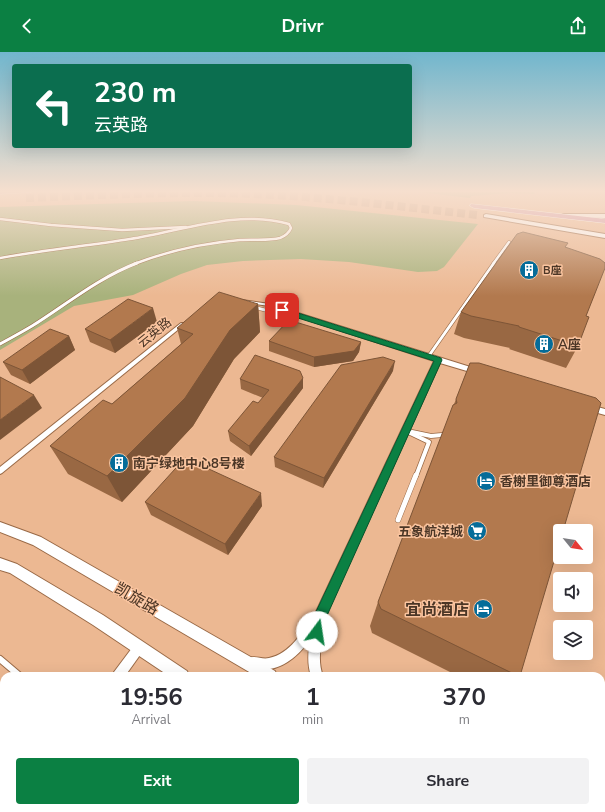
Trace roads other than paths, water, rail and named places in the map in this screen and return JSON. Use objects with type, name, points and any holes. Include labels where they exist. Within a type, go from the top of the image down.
[{"type":"highway","points":[[573,225],[605,229]]},
{"type":"street","points":[[537,225],[605,236]]},
{"type":"street","points":[[240,301],[270,305],[484,374]]},
{"type":"street","name":"云英路","points":[[0,471],[188,320]]},
{"type":"street","points":[[246,662],[267,664],[284,659],[298,646],[318,620],[438,360]]},
{"type":"street","points":[[582,405],[605,412]]},
{"type":"street","name":"凯旋路","points":[[0,527],[37,540],[263,672]]},
{"type":"street","points":[[0,564],[13,568],[46,588],[98,620],[176,672]]},
{"type":"street","points":[[316,672],[314,656],[318,620]]},
{"type":"street","points":[[121,672],[139,648]]},
{"type":"lane","points":[[58,225],[122,230],[198,226]]},
{"type":"lane","points":[[0,258],[24,253],[156,235],[202,225]]},
{"type":"lane","points":[[0,344],[32,326],[94,284],[119,270],[158,255],[183,249],[239,240],[280,238],[289,234],[291,228],[290,225]]},
{"type":"lane","points":[[428,357],[509,242]]},
{"type":"lane","points":[[250,306],[270,311],[282,310]]},
{"type":"lane","points":[[406,431],[431,436],[442,435]]},
{"type":"lane","points":[[398,520],[428,442],[406,431]]},
{"type":"lane","points":[[0,659],[15,672]]},
{"type":"place","name":"B座","points":[[529,270]]},
{"type":"place","name":"A座","points":[[544,344]]},
{"type":"place","name":"南宁绿地中心8号楼","points":[[119,463]]},
{"type":"place","name":"香榭里御尊酒店","points":[[486,481]]},
{"type":"place","name":"五象航洋城","points":[[477,531]]},
{"type":"place","name":"宜尚酒店","points":[[483,609]]}]
